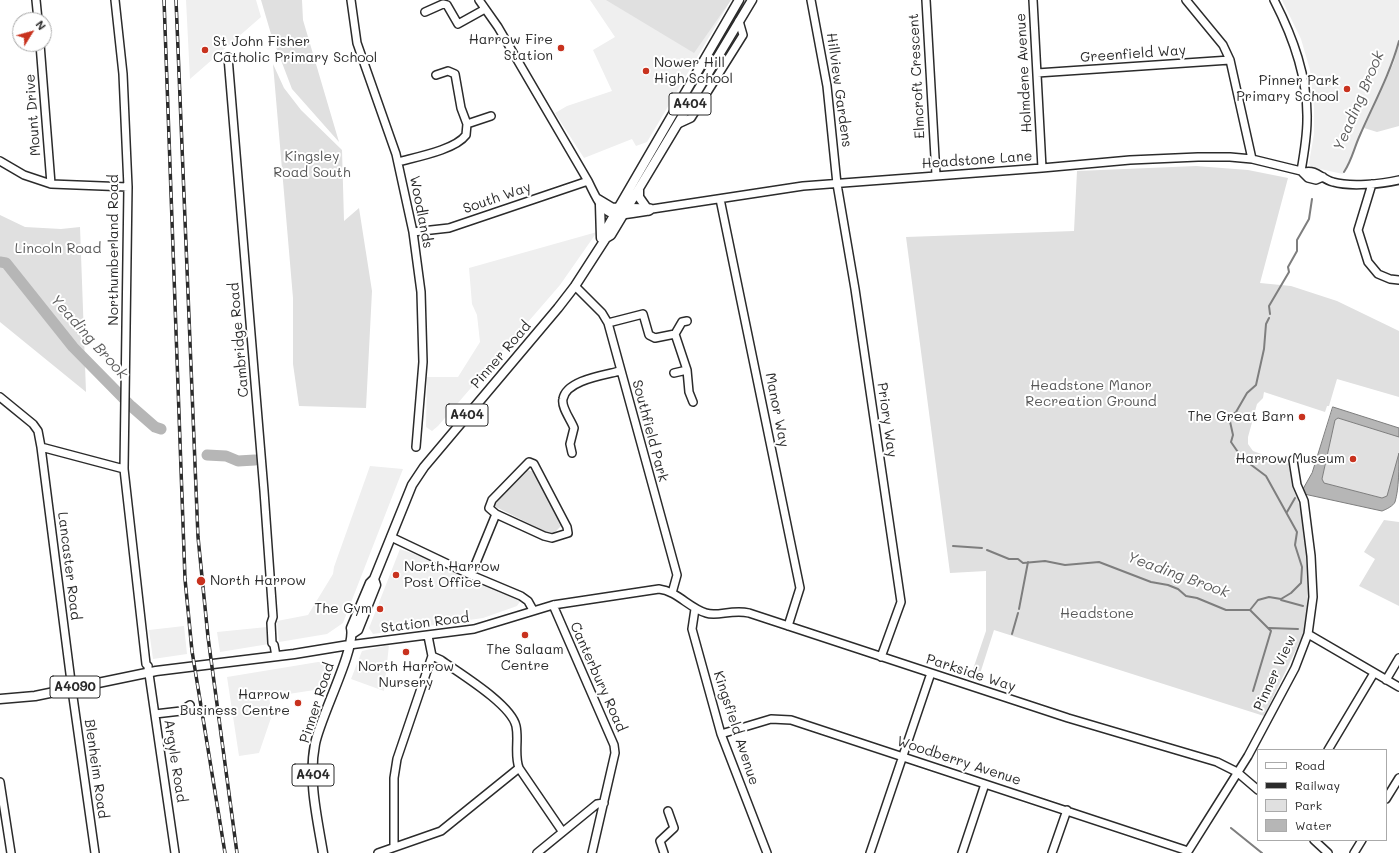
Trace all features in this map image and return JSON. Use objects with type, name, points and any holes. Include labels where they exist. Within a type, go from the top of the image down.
[{"type":"main road","name":"A404","points":[[604,241],[605,232],[739,0]]},
{"type":"main road","name":"A404","points":[[626,212],[752,0]]},
{"type":"main road","points":[[706,56],[718,57]]},
{"type":"main road","points":[[639,190],[639,197],[649,208]]},
{"type":"main road","points":[[599,202],[604,241]]},
{"type":"main road","name":"Pinner Road","points":[[323,853],[314,794],[312,766],[315,744],[320,725],[343,667],[352,634],[351,628],[370,583],[374,579],[412,485],[424,467],[575,286],[604,241],[611,235],[626,212]]},
{"type":"main road","name":"Station Road","points":[[148,669],[276,656],[349,645]]},
{"type":"main road","name":"A4090","points":[[0,699],[36,696],[148,669]]},
{"type":"street","points":[[36,0],[37,12]]},
{"type":"street","name":"Northumberland Road","points":[[115,0],[123,74],[128,187],[124,469],[148,669]]},
{"type":"street","name":"Woodlands","points":[[351,0],[357,43],[387,126],[398,162],[413,232],[422,308],[423,362],[422,437],[416,447]]},
{"type":"street","points":[[479,0],[498,27],[599,202],[610,206],[617,211],[626,212]]},
{"type":"street","name":"Hillview Gardens","points":[[811,0],[828,86],[837,184]]},
{"type":"street","name":"Elmcroft Crescent","points":[[926,0],[936,175]]},
{"type":"street","name":"Holmdene Avenue","points":[[1033,0],[1042,168]]},
{"type":"street","points":[[1186,0],[1223,45],[1230,60],[1252,160]]},
{"type":"street","points":[[1274,0],[1289,28],[1302,72],[1307,119],[1302,172]]},
{"type":"street","points":[[425,12],[443,4],[447,5],[458,24],[485,9]]},
{"type":"street","points":[[678,124],[691,118],[743,35],[740,21]]},
{"type":"street","name":"Mount Drive","points":[[41,52],[51,184]]},
{"type":"street","name":"Cambridge Road","points":[[228,57],[264,491],[272,620],[272,643],[274,645],[276,656]]},
{"type":"street","name":"Greenfield Way","points":[[1037,73],[1230,60]]},
{"type":"street","points":[[398,162],[442,149],[461,140],[466,135],[468,124],[461,108],[455,74],[448,70],[436,76]]},
{"type":"street","points":[[468,124],[491,116]]},
{"type":"street","name":"Headstone Lane","points":[[626,212],[803,186],[1130,160],[1191,157],[1230,157],[1252,160],[1302,172],[1308,178],[1316,180],[1323,177],[1333,182],[1372,184],[1399,180]]},
{"type":"street","points":[[0,161],[24,175],[51,184],[128,187]]},
{"type":"street","name":"South Way","points":[[413,232],[449,228],[588,181]]},
{"type":"street","name":"Priory Way","points":[[837,184],[855,289],[901,602],[881,657]]},
{"type":"street","points":[[1372,184],[1358,230],[1368,262],[1378,274],[1390,279],[1399,280]]},
{"type":"street","name":"Manor Way","points":[[720,199],[800,588],[788,626]]},
{"type":"street","name":"Southfield Park","points":[[575,286],[602,313],[608,323],[677,576],[672,593]]},
{"type":"street","points":[[608,323],[642,314],[649,334],[655,338],[675,334],[682,322],[687,321]]},
{"type":"street","points":[[675,334],[687,370],[689,392],[693,402]]},
{"type":"street","points":[[572,453],[570,444],[574,428],[564,406],[563,399],[566,392],[577,383],[620,370]]},
{"type":"street","points":[[674,373],[687,370]]},
{"type":"street","name":"Lancaster Road","points":[[0,397],[33,424],[38,432],[72,688]]},
{"type":"street","points":[[41,447],[124,469]]},
{"type":"street","name":"Pinner View","points":[[1187,852],[1248,756],[1295,668],[1308,634],[1313,597],[1311,556],[1304,501],[1297,485],[1293,460]]},
{"type":"street","points":[[529,462],[534,464],[567,527],[568,533],[552,538],[496,514],[489,508],[492,500],[529,462]]},
{"type":"street","points":[[471,575],[496,514]]},
{"type":"street","points":[[391,537],[471,575],[521,596],[528,601],[533,610]]},
{"type":"street","name":"Station Road","points":[[349,645],[482,628],[533,610],[554,605],[659,589],[672,593],[695,609]]},
{"type":"street","name":"Canterbury Road","points":[[554,605],[614,745],[615,753],[592,853]]},
{"type":"street","name":"Parkside Way","points":[[695,609],[713,615],[741,611],[1068,718],[1217,762],[1237,772],[1257,789]]},
{"type":"street","name":"Kingsfield Avenue","points":[[695,609],[692,628],[721,734],[767,853]]},
{"type":"street","points":[[1308,634],[1399,687]]},
{"type":"street","points":[[394,847],[394,778],[396,759],[432,656],[428,636]]},
{"type":"street","points":[[432,656],[493,697],[512,716],[516,726],[517,761],[519,768],[562,831]]},
{"type":"street","points":[[1386,680],[1399,658]]},
{"type":"street","name":"Argyle Road","points":[[148,669],[175,853]]},
{"type":"street","points":[[870,853],[885,814],[931,673]]},
{"type":"street","points":[[1329,749],[1374,673]]},
{"type":"street","name":"Blenheim Road","points":[[72,688],[95,853]]},
{"type":"street","points":[[155,714],[182,711],[190,705]]},
{"type":"street","name":"Woodberry Avenue","points":[[721,734],[770,720],[791,720],[1067,810],[1187,852]]},
{"type":"street","points":[[378,853],[441,831],[519,768]]},
{"type":"street","points":[[1387,797],[1399,778]]},
{"type":"street","points":[[0,782],[11,853]]},
{"type":"street","points":[[962,853],[985,784]]},
{"type":"street","points":[[537,853],[562,831],[597,804],[604,803]]},
{"type":"street","points":[[1052,853],[1067,810]]},
{"type":"street","points":[[664,853],[660,841],[674,828],[668,811]]},
{"type":"street","points":[[1315,841],[1328,853]]},
{"type":"street","points":[[1354,853],[1361,841]]},
{"type":"shaded area","name":"St John Fisher Catholic Primary School","points":[[186,0],[256,0],[261,17],[190,79]]},
{"type":"shaded area","name":"Nower Hill High School","points":[[590,0],[731,0],[647,142],[636,146],[632,139],[584,158],[555,113],[567,106],[612,91],[593,50],[615,37]]},
{"type":"shaded area","name":"Pinner Park Primary School","points":[[1282,0],[1399,0],[1399,42],[1394,62],[1343,174],[1311,167],[1309,163],[1314,134],[1314,108],[1310,70],[1301,39]]},
{"type":"shaded area","points":[[597,232],[560,285],[438,426],[432,431],[426,427],[427,377],[458,377],[480,342],[477,315],[472,304],[469,268]]},
{"type":"shaded area","points":[[370,466],[403,469],[343,623],[327,634],[279,642],[277,621],[308,615],[333,574],[334,567]]},
{"type":"shaded area","points":[[400,549],[431,560],[521,600],[517,606],[483,618],[373,634],[369,628]]},
{"type":"shaded area","points":[[184,626],[187,654],[153,659],[149,630]]},
{"type":"shaded area","points":[[267,627],[269,644],[220,652],[217,632]]},
{"type":"shaded area","points":[[389,645],[384,691],[351,679],[362,651]]},
{"type":"shaded area","points":[[318,662],[327,663],[330,665],[321,689],[269,697],[272,715],[259,753],[239,756],[227,677]]},
{"type":"green space","points":[[261,0],[302,0],[303,20],[339,142],[292,89],[271,34]]},
{"type":"green space","points":[[606,0],[731,0],[694,53]]},
{"type":"green space","points":[[1399,42],[1399,126],[1377,132],[1364,128],[1394,62]]},
{"type":"green space","name":"Kingsley Road South","points":[[273,64],[284,88],[301,110],[342,150],[344,221],[359,208],[372,291],[366,408],[299,406],[293,364],[293,298]]},
{"type":"green space","name":"Headstone Manor Recreation Ground","points":[[1196,166],[1248,170],[1288,178],[1260,283],[1291,286],[1337,301],[1399,331],[1399,397],[1337,379],[1329,406],[1327,406],[1325,412],[1264,392],[1263,398],[1257,404],[1248,437],[1248,444],[1253,451],[1289,464],[1304,524],[1308,590],[1306,629],[1264,716],[994,630],[978,680],[970,678],[986,631],[986,571],[950,573],[906,237],[1074,231],[1077,171]]},
{"type":"green space","name":"Lincoln Road","points":[[0,215],[25,227],[61,229],[80,227],[86,392],[0,322]]},
{"type":"green space","points":[[1338,418],[1399,437],[1399,453],[1387,496],[1382,498],[1324,483],[1322,479],[1335,420]]},
{"type":"green space","points":[[525,469],[534,472],[562,525],[552,535],[494,506]]},
{"type":"green space","points":[[1384,520],[1399,522],[1399,606],[1359,586],[1375,559],[1364,552]]},
{"type":"water","points":[[1333,407],[1399,428],[1399,437],[1338,418],[1335,420],[1322,479],[1324,483],[1382,498],[1387,496],[1399,453],[1395,502],[1388,508],[1382,511],[1304,494],[1303,489],[1312,473]]},
{"type":"waterway","name":"Yeading Brook","points":[[1344,172],[1386,77],[1399,41]]},
{"type":"waterway","name":"Yeading Brook","points":[[1270,314],[1269,306],[1289,272],[1288,267],[1297,251],[1297,240],[1309,219],[1312,199]]},
{"type":"waterway","name":"Yeading Brook","points":[[0,262],[6,263],[73,347],[131,406],[155,427],[161,429]]},
{"type":"waterway","name":"Yeading Brook","points":[[987,550],[1009,559],[1018,559],[1023,563],[1045,561],[1065,565],[1099,562],[1151,582],[1168,585],[1178,589],[1186,596],[1197,598],[1226,610],[1250,610],[1258,600],[1269,597],[1281,599],[1291,593],[1301,583],[1302,567],[1295,545],[1297,532],[1266,476],[1242,458],[1231,442],[1233,435],[1229,417],[1236,412],[1247,393],[1256,385],[1264,349],[1266,324],[1269,318]]},
{"type":"waterway","name":"Yeading Brook","points":[[207,455],[226,456],[238,461],[255,460]]},
{"type":"waterway","name":"Yeading Brook","points":[[1287,512],[1295,498]]},
{"type":"waterway","name":"Yeading Brook","points":[[953,546],[982,548]]},
{"type":"waterway","points":[[1019,609],[1028,562]]},
{"type":"waterway","points":[[1281,600],[1303,606]]},
{"type":"waterway","points":[[1250,610],[1271,631],[1253,691]]},
{"type":"waterway","points":[[1012,634],[1018,613]]},
{"type":"waterway","points":[[1269,628],[1298,629]]},
{"type":"waterway","points":[[1231,828],[1262,853]]},
{"type":"railway","points":[[164,0],[185,579],[192,651],[225,853]]},
{"type":"railway","points":[[176,0],[198,537],[208,637],[237,853]]},
{"type":"place","name":"Harrow Fire Station","points":[[561,48]]},
{"type":"place","name":"St John Fisher Catholic Primary School","points":[[205,50]]},
{"type":"place","name":"Nower Hill High School","points":[[646,71]]},
{"type":"place","name":"Pinner Park Primary School","points":[[1347,89]]},
{"type":"place","name":"The Great Barn","points":[[1302,417]]},
{"type":"place","name":"Harrow Museum","points":[[1353,459]]},
{"type":"place","name":"North Harrow Post Office","points":[[396,575]]},
{"type":"place","name":"North Harrow","points":[[201,581]]},
{"type":"place","name":"The Gym","points":[[380,609]]},
{"type":"place","name":"The Salaam Centre","points":[[525,635]]},
{"type":"place","name":"North Harrow Nursery","points":[[406,652]]},
{"type":"place","name":"Harrow Business Centre","points":[[298,703]]},
{"type":"park label","name":"Headstone","points":[[1097,614]]}]
